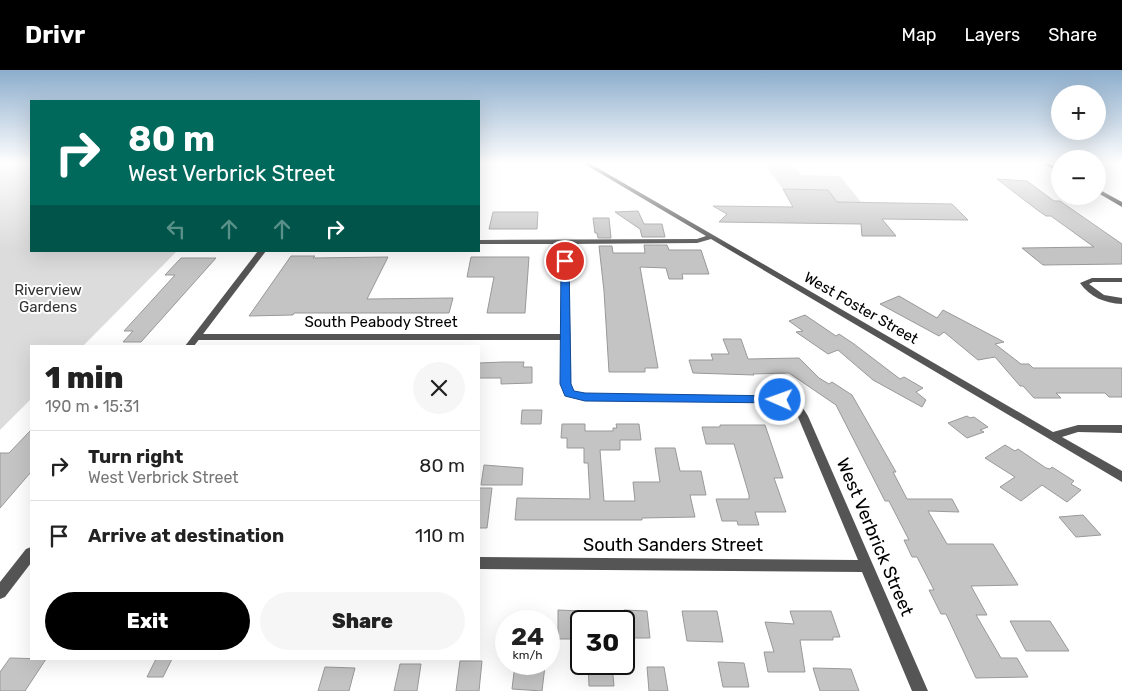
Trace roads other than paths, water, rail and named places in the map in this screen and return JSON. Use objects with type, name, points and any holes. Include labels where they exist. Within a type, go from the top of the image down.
[{"type":"main road","points":[[1106,196],[1122,206]]},
{"type":"street","name":"West Foster Street","points":[[636,192],[1122,477]]},
{"type":"street","points":[[480,242],[697,241],[712,237]]},
{"type":"street","points":[[565,242],[565,337]]},
{"type":"street","points":[[190,345],[261,252]]},
{"type":"street","points":[[1122,280],[1092,280],[1084,283],[1096,295],[1104,299],[1122,301]]},
{"type":"street","name":"South Peabody Street","points":[[197,337],[565,337]]},
{"type":"street","name":"West Verbrick Street","points":[[565,337],[566,384],[570,394],[585,397],[770,400],[789,403],[796,408],[803,416],[920,691]]},
{"type":"street","points":[[1054,436],[1074,428],[1122,429]]},
{"type":"street","points":[[0,593],[30,557]]},
{"type":"street","name":"South Sanders Street","points":[[480,562],[866,566]]},
{"type":"park label","name":"Riverview Gardens","points":[[48,298]]}]
